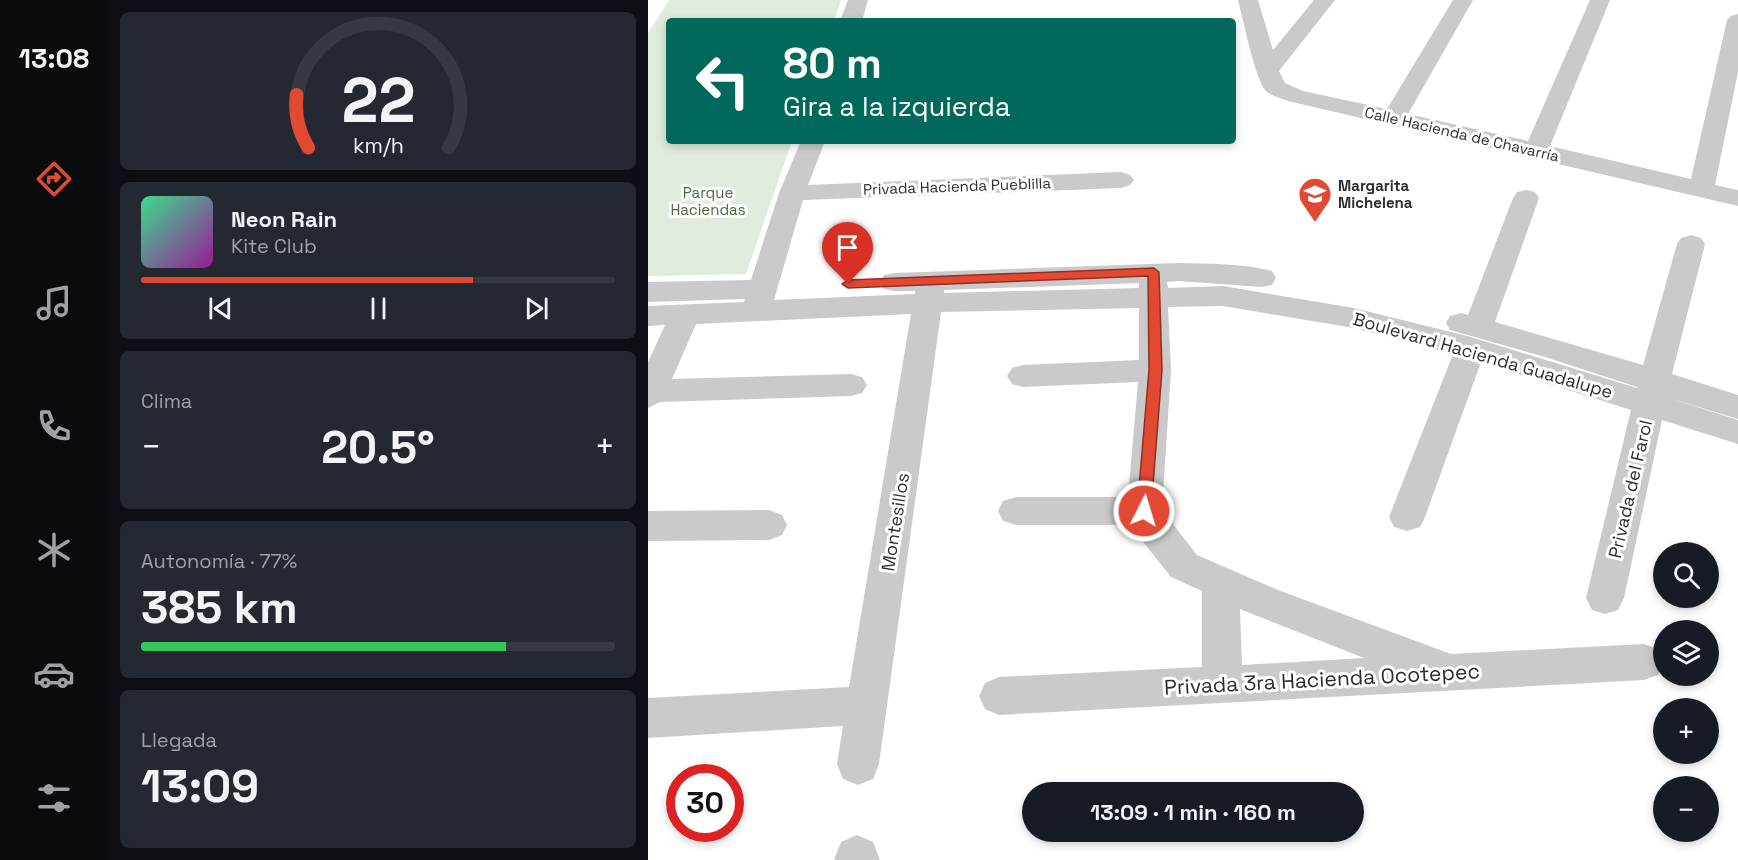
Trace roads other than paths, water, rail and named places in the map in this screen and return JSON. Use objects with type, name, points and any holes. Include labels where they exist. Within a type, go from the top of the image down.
[{"type":"street","points":[[852,18],[858,0]]},
{"type":"street","name":"Calle Hacienda de Chavarría","points":[[1248,0],[1268,71],[1275,87],[1296,96],[1701,190],[1737,194]]},
{"type":"street","points":[[1268,71],[1325,0]]},
{"type":"street","points":[[1394,118],[1463,0]]},
{"type":"street","points":[[1536,150],[1600,0]]},
{"type":"street","points":[[1701,190],[1731,85],[1738,20]]},
{"type":"street","points":[[760,299],[792,193],[812,144]]},
{"type":"street","name":"Privada Hacienda Pueblilla","points":[[792,193],[1121,180]]},
{"type":"street","points":[[1407,517],[1526,198]]},
{"type":"street","name":"Privada del Farol","points":[[1605,598],[1653,392],[1691,244]]},
{"type":"street","points":[[1153,285],[1155,370],[1144,511],[1153,528],[1184,566],[1221,584],[1381,647],[1456,672]]},
{"type":"street","name":"Boulevard Hacienda Guadalupe","points":[[648,292],[760,299],[1153,285],[1475,338],[1653,392],[1738,407]]},
{"type":"street","name":"Montesillos","points":[[858,764],[930,292]]},
{"type":"street","name":"Boulevard Hacienda Guadalupe","points":[[648,316],[685,314],[760,299]]},
{"type":"street","points":[[685,314],[649,393],[851,385]]},
{"type":"street","points":[[1023,376],[1155,370]]},
{"type":"street","name":"Boulevard Hacienda Guadalupe","points":[[1653,392],[1738,432]]},
{"type":"street","points":[[1016,511],[1144,511]]},
{"type":"street","points":[[648,526],[769,525]]},
{"type":"street","points":[[1221,584],[1222,684]]},
{"type":"street","name":"Privada 3ra Hacienda Ocotepec","points":[[999,696],[1644,662]]},
{"type":"street","points":[[648,718],[867,705]]},
{"type":"place","name":"Margarita Michelena","points":[[1315,223]]},
{"type":"park label","name":"Parque Haciendas","points":[[708,200]]}]
